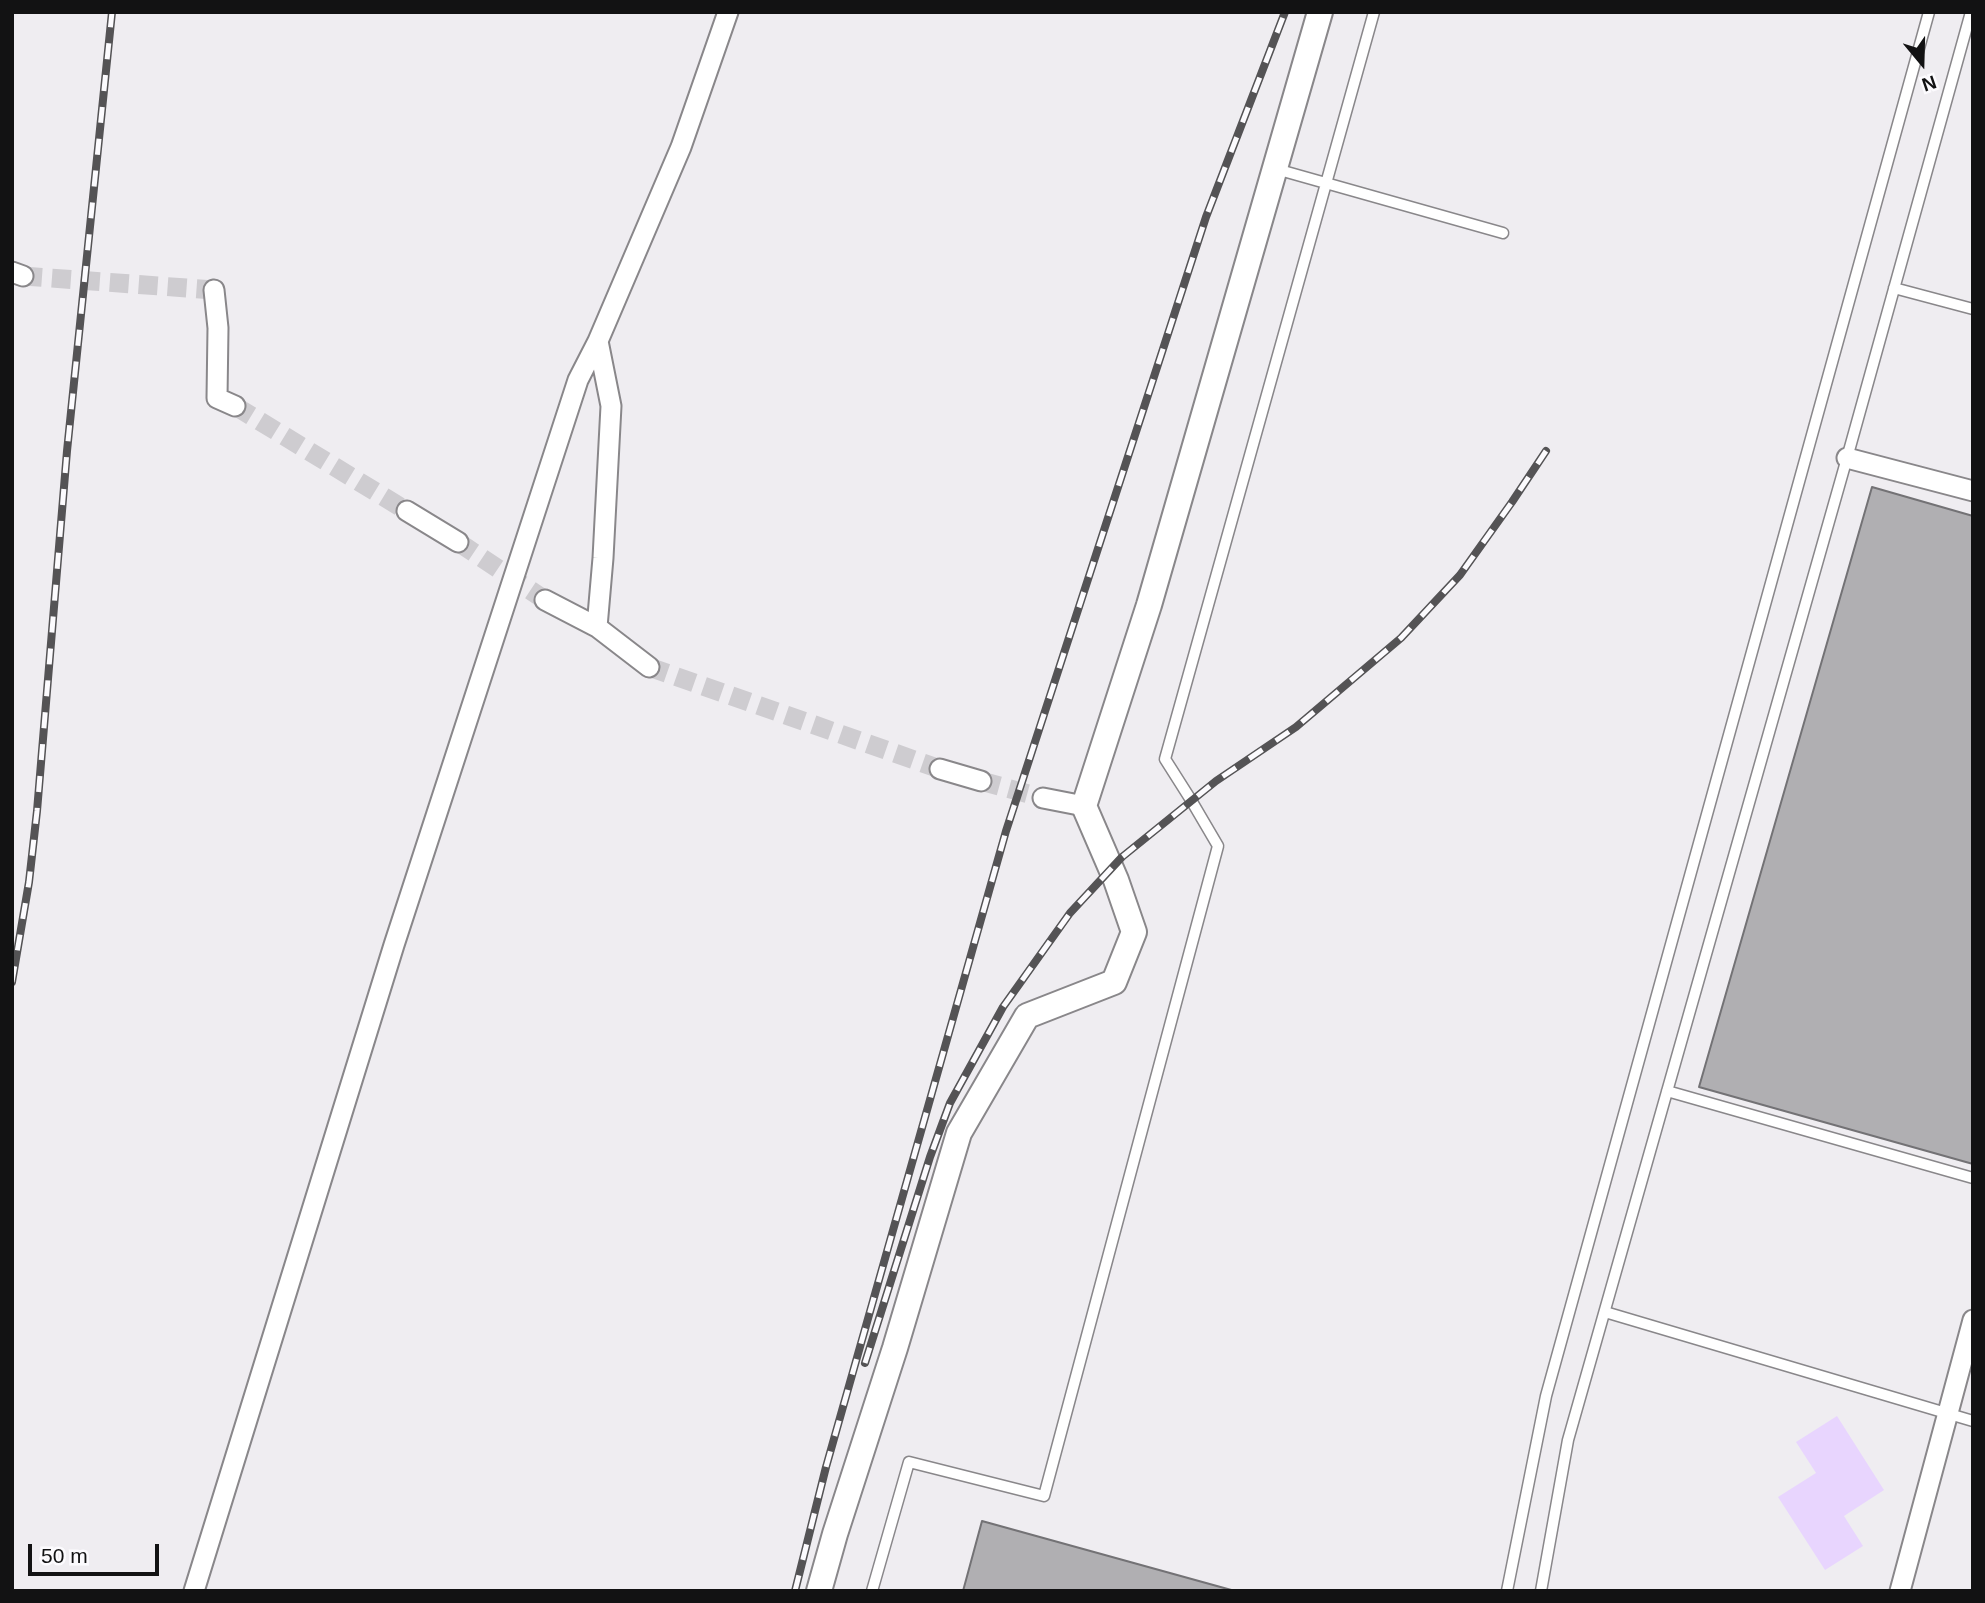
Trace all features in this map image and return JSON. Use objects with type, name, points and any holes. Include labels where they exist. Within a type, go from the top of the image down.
[{"type":"street","points":[[194,1591],[394,946],[579,380],[681,147],[728,12]]},
{"type":"street","points":[[819,1591],[959,1133],[1027,1016],[1114,982],[1133,932],[1116,880],[1084,806],[1149,604],[1275,169],[1316,15]]},
{"type":"street","points":[[214,290],[218,328],[217,398],[235,406]]},
{"type":"street","points":[[597,627],[611,406],[598,341]]},
{"type":"street","points":[[1847,458],[1973,491]]},
{"type":"street","points":[[407,511],[458,542]]},
{"type":"street","points":[[545,600],[597,627],[649,667]]},
{"type":"street","points":[[940,769],[981,781]]},
{"type":"street","points":[[1043,798],[1084,806]]},
{"type":"street","points":[[1900,1591],[1973,1320]]},
{"type":"lane","points":[[872,1591],[909,1462],[1044,1496],[1218,846],[1165,759],[1374,12]]},
{"type":"lane","points":[[1507,1591],[1546,1396],[1929,12]]},
{"type":"lane","points":[[1541,1591],[1568,1440],[1971,12]]},
{"type":"lane","points":[[1275,169],[1503,233]]},
{"type":"lane","points":[[1894,288],[1973,309]]},
{"type":"lane","points":[[1667,1091],[1973,1178]]},
{"type":"lane","points":[[1605,1312],[1973,1421]]},
{"type":"shaded area","points":[[1837,1416],[1884,1490],[1844,1516],[1863,1546],[1825,1570],[1778,1497],[1816,1473],[1796,1442]]},
{"type":"building","points":[[1872,487],[1973,516],[1973,1164],[1699,1087]]},
{"type":"building","points":[[982,1521],[1235,1591],[963,1591]]},
{"type":"tunnel","points":[[23,276],[214,290]]},
{"type":"tunnel","points":[[235,406],[407,511]]},
{"type":"tunnel","points":[[458,542],[545,600]]},
{"type":"tunnel","points":[[649,667],[940,769]]},
{"type":"tunnel","points":[[981,781],[1043,798]]},
{"type":"railway","points":[[12,982],[29,882],[37,811],[67,451],[112,12]]},
{"type":"railway","points":[[795,1591],[826,1467],[1006,831],[1206,217],[1285,12]]},
{"type":"railway","points":[[865,1363],[930,1157],[950,1103],[1003,1007],[1070,913],[1122,857],[1216,781],[1296,727],[1401,638],[1460,575],[1546,451]]}]
